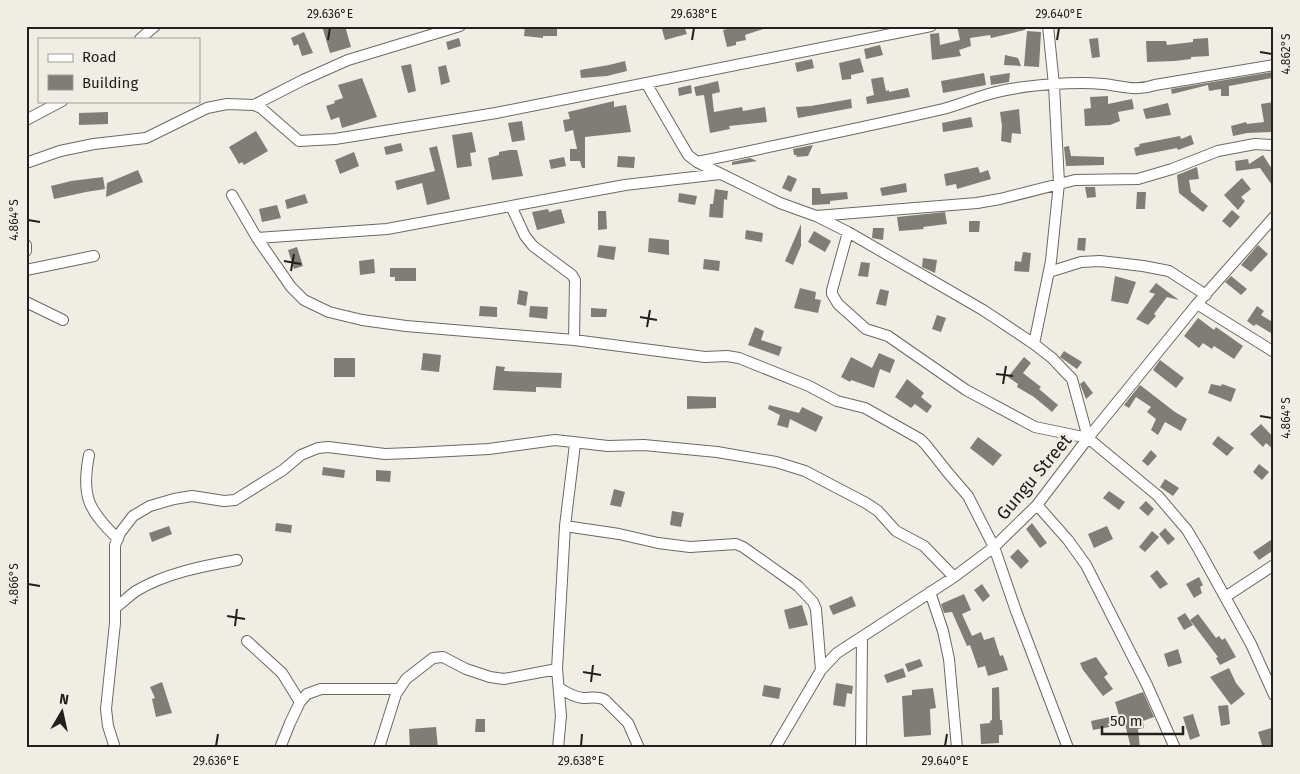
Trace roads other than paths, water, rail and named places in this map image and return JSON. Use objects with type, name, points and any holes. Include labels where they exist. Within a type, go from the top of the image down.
[{"type":"street","points":[[141,38],[155,26]]},
{"type":"street","points":[[254,105],[348,60],[460,26]]},
{"type":"street","points":[[26,162],[60,151],[94,144],[146,138],[207,108],[227,104],[254,105],[269,114],[302,142],[335,139],[429,125],[931,26]]},
{"type":"street","points":[[1034,344],[1049,272],[1059,183],[1054,85],[1048,26]]},
{"type":"street","points":[[697,162],[926,113],[1001,91],[1054,85],[1102,84],[1144,89],[1156,85],[1274,65]]},
{"type":"street","points":[[646,83],[688,154],[697,162],[780,203],[816,216],[848,232],[982,310],[1052,358],[1072,380],[1088,438]]},
{"type":"street","points":[[26,120],[60,102]]},
{"type":"street","points":[[816,216],[977,203],[1075,180],[1093,178],[1138,179],[1172,169],[1218,151],[1255,144],[1274,145]]},
{"type":"street","points":[[257,238],[387,229],[625,185],[721,174]]},
{"type":"street","points":[[232,194],[257,238],[291,287],[304,300],[329,312],[362,320],[406,326],[574,340],[705,357],[727,356],[739,358],[820,390],[837,401],[865,408],[920,439],[968,496],[994,547],[1068,748]]},
{"type":"street","points":[[511,206],[533,246],[572,275],[574,280],[574,340]]},
{"type":"street","name":"Gungu Street","points":[[775,748],[821,670],[836,653],[954,577],[994,547],[1036,505],[1197,304],[1274,217]]},
{"type":"street","points":[[848,232],[832,294],[838,304],[859,325],[888,336],[966,390],[1035,427],[1088,438],[1158,496],[1187,530],[1251,644],[1274,694]]},
{"type":"street","points":[[26,245],[26,251]]},
{"type":"street","points":[[26,270],[94,256]]},
{"type":"street","points":[[1049,272],[1081,262],[1142,266],[1169,271],[1206,294]]},
{"type":"street","points":[[26,302],[62,320]]},
{"type":"street","points":[[1197,304],[1274,352]]},
{"type":"street","points":[[114,748],[106,709],[114,633],[115,544],[120,533],[133,516],[150,506],[174,498],[192,496],[224,501],[235,500],[283,470],[301,455],[318,448],[328,447],[385,454],[490,449],[555,440],[575,444],[608,446],[644,445],[717,452],[776,462],[805,472],[872,507],[896,531],[924,546],[954,577]]},
{"type":"street","points":[[558,748],[561,716],[557,669],[565,526],[575,444]]},
{"type":"street","points":[[89,455],[85,474],[85,489],[88,501],[107,528],[118,539]]},
{"type":"street","points":[[1036,505],[1068,540],[1086,565],[1148,685],[1175,748]]},
{"type":"street","points":[[565,526],[690,547],[730,543],[743,547],[798,586],[813,602],[816,609],[821,670]]},
{"type":"street","points":[[115,608],[136,592],[154,582],[203,566],[237,560]]},
{"type":"street","points":[[1225,597],[1274,565]]},
{"type":"street","points":[[930,592],[943,631],[949,659],[957,748]]},
{"type":"street","points":[[861,748],[862,638]]},
{"type":"street","points":[[247,641],[282,674],[300,702]]},
{"type":"street","points":[[379,748],[399,689],[406,679],[433,658],[446,658],[466,669],[497,679],[557,669]]},
{"type":"street","points":[[559,688],[571,695],[605,700],[628,723],[639,748]]},
{"type":"street","points":[[280,748],[300,702],[307,694],[321,689],[399,689]]}]
